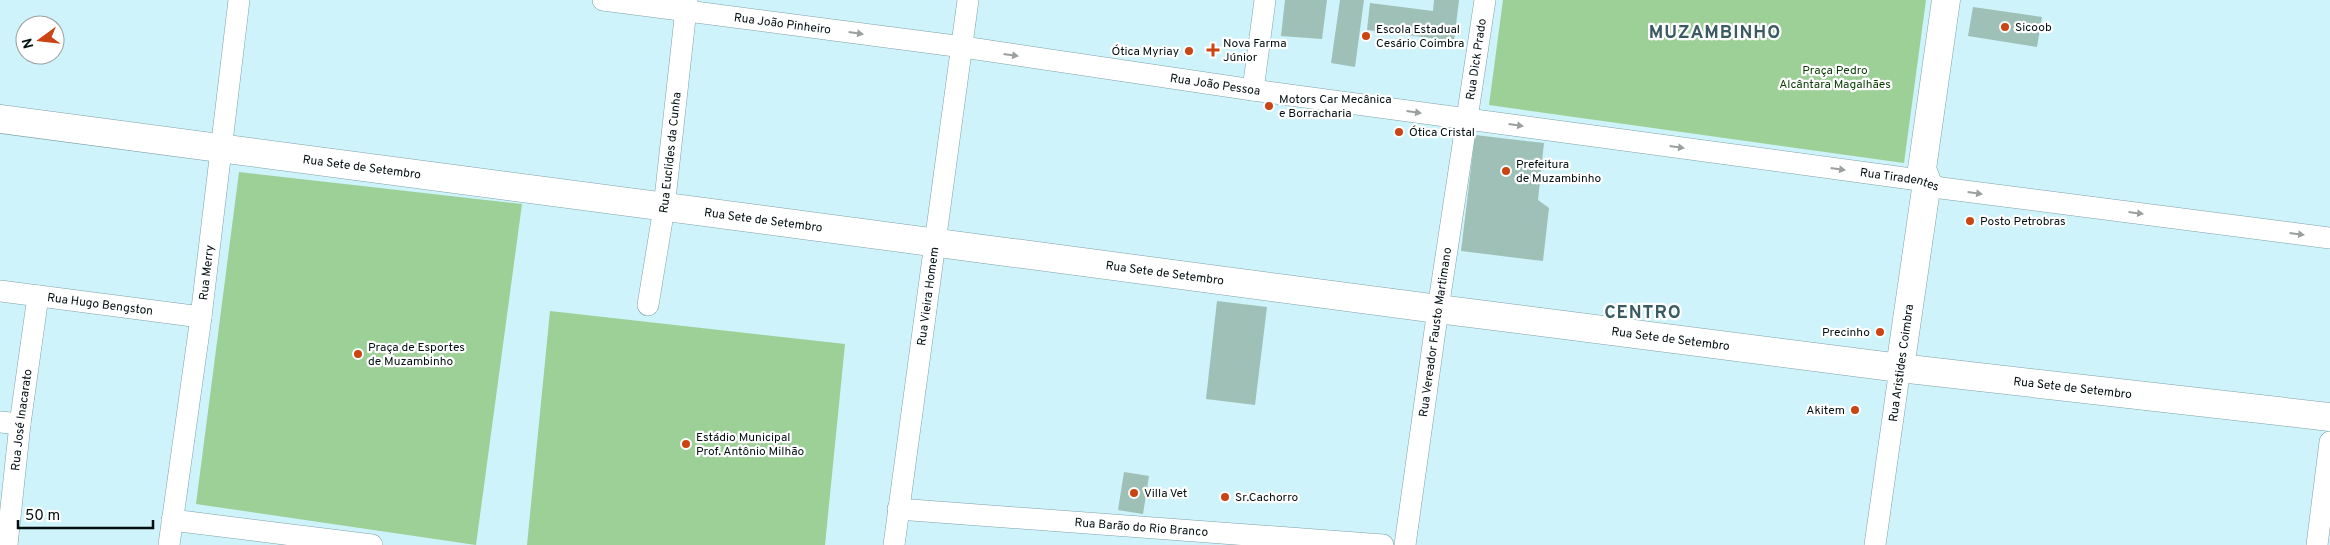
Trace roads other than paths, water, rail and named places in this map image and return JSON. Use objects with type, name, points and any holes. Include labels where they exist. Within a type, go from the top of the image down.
[{"type":"main road","name":"Rua Aristides Coimbra","points":[[1900,368],[1927,182],[1922,170],[1946,0]]},
{"type":"main road","name":"Rua Sete de Setembro","points":[[0,119],[222,150],[1438,310],[1900,368],[2330,417]]},
{"type":"street","name":"Rua Merry","points":[[169,545],[201,317],[239,0]]},
{"type":"street","name":"Rua João Pinheiro","points":[[604,0],[687,5],[962,47]]},
{"type":"street","name":"Rua Vieira Homem","points":[[894,545],[968,0]]},
{"type":"street","points":[[1253,90],[1265,0]]},
{"type":"street","name":"Rua Dick Prado","points":[[1468,119],[1485,0]]},
{"type":"street","name":"Rua Euclides da Cunha","points":[[648,306],[664,208],[687,5]]},
{"type":"street","name":"Rua João Pessoa","points":[[962,47],[1253,90],[1468,119]]},
{"type":"street","name":"Rua Tiradentes","points":[[1468,119],[1927,182],[1941,188],[2330,238]]},
{"type":"street","name":"Rua Vereador Fausto Martimano","points":[[1404,545],[1468,119]]},
{"type":"street","name":"Rua Hugo Bengston","points":[[0,291],[201,317]]},
{"type":"street","name":"Rua José Inacarato","points":[[7,545],[10,423],[38,296]]},
{"type":"street","name":"Rua Aristides Coimbra","points":[[1875,545],[1900,368]]},
{"type":"street","points":[[2317,545],[2330,442]]},
{"type":"street","name":"Rua Barão do Rio Branco","points":[[898,509],[1383,545]]},
{"type":"street","points":[[172,520],[372,545]]},
{"type":"place","name":"Sicoob","points":[[2005,27]]},
{"type":"place","name":"Escola Estadual Cesário Coimbra","points":[[1366,36]]},
{"type":"place","name":"Nova Farma Júnior","points":[[1213,50]]},
{"type":"place","name":"Ótica Myriay","points":[[1189,51]]},
{"type":"place","name":"Motors Car Mecânica e Borracharia","points":[[1269,106]]},
{"type":"place","name":"Ótica Cristal","points":[[1399,132]]},
{"type":"place","name":"Prefeitura de Muzambinho","points":[[1506,171]]},
{"type":"place","name":"Posto Petrobras","points":[[1970,221]]},
{"type":"place","name":"Precinho","points":[[1880,332]]},
{"type":"place","name":"Praça de Esportes de Muzambinho","points":[[358,354]]},
{"type":"place","name":"Akitem","points":[[1855,410]]},
{"type":"place","name":"Estádio Municipal Prof. Antônio Milhão","points":[[686,444]]},
{"type":"place","name":"Villa Vet","points":[[1134,493]]},
{"type":"place","name":"Sr.Cachorro","points":[[1225,497]]},
{"type":"district","name":"MUZAMBINHO","points":[[1715,32]]},
{"type":"district","name":"CENTRO","points":[[1643,312]]},
{"type":"park label","name":"Praça Pedro Alcântara Magalhães","points":[[1835,77]]}]
